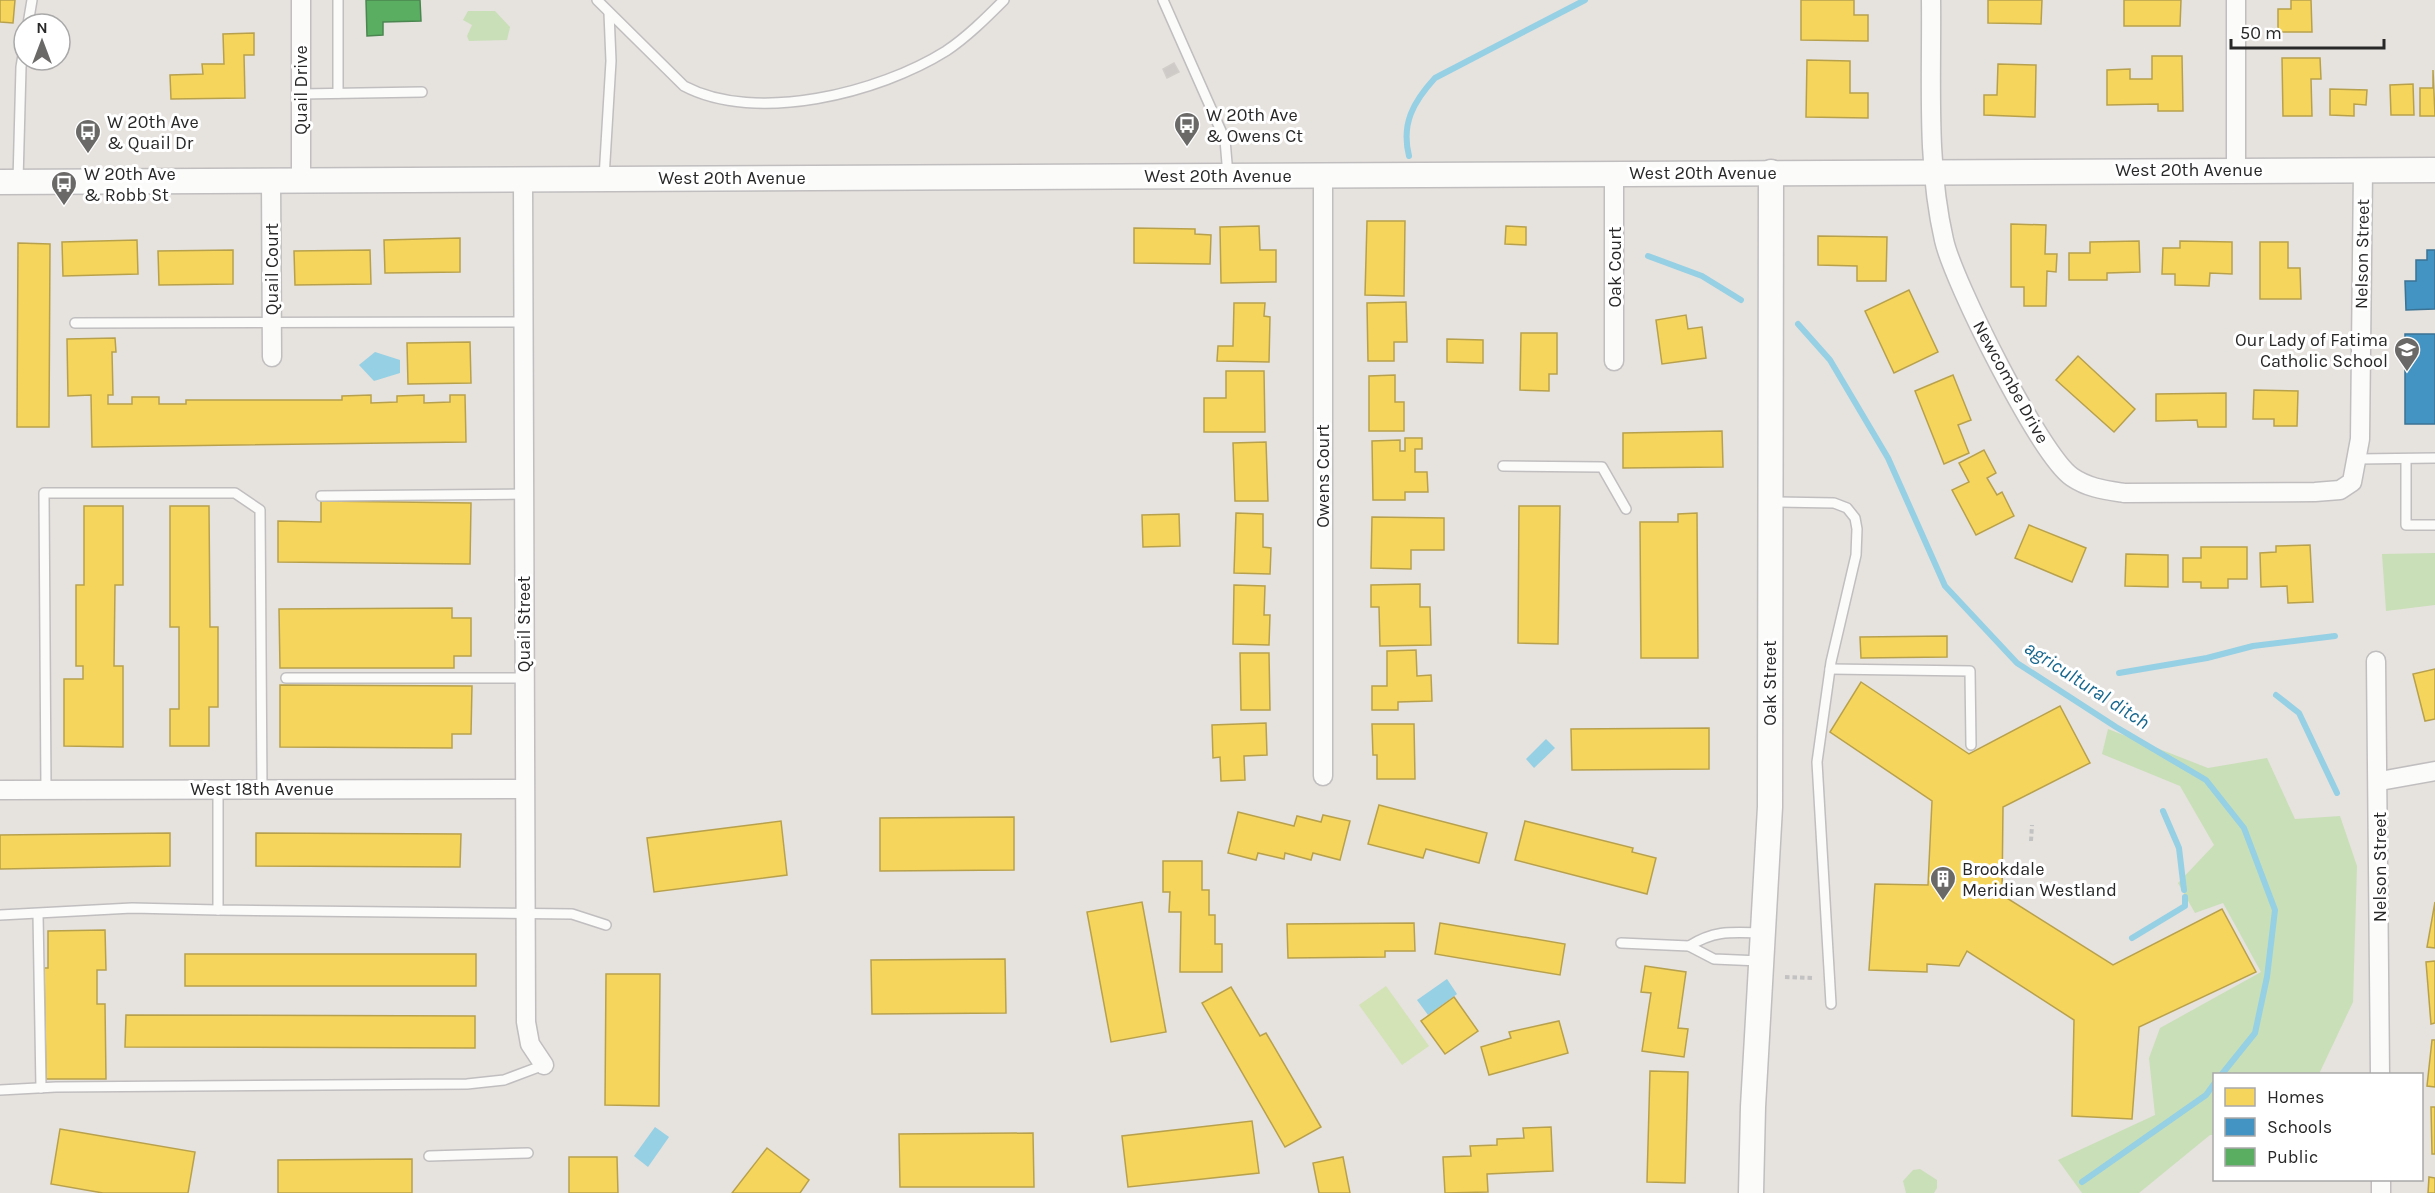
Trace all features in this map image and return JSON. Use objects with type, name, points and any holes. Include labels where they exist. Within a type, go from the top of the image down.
[{"type":"street","name":"Quail Drive","points":[[300,0],[300,180]]},
{"type":"street","name":"Newcombe Drive","points":[[1930,0],[1933,171],[1944,241],[1958,283],[2030,420],[2057,463],[2072,477],[2095,489],[2124,493],[2315,492],[2340,490],[2352,482]]},
{"type":"street","points":[[2236,0],[2236,170]]},
{"type":"street","name":"Nelson Street","points":[[2352,482],[2358,459],[2363,170]]},
{"type":"street","name":"West 20th Avenue","points":[[9,182],[2435,170]]},
{"type":"street","name":"Oak Street","points":[[1751,1193],[1753,1107],[1770,807],[1771,172]]},
{"type":"street","name":"Oak Court","points":[[1614,173],[1614,361]]},
{"type":"street","name":"Owens Court","points":[[1323,175],[1323,776]]},
{"type":"street","name":"Quail Street","points":[[523,179],[526,1022],[530,1044],[544,1065]]},
{"type":"street","name":"Quail Court","points":[[272,180],[272,357]]},
{"type":"street","name":"Nelson Street","points":[[2376,661],[2376,754],[2380,781],[2380,1073]]},
{"type":"street","points":[[2380,781],[2435,771]]},
{"type":"street","name":"West 18th Avenue","points":[[0,790],[524,789]]},
{"type":"lane","points":[[338,0],[338,93]]},
{"type":"lane","points":[[597,0],[672,77],[697,93],[730,101],[786,102],[853,90],[909,70],[947,50],[1004,0]]},
{"type":"lane","points":[[1163,0],[1225,140],[1228,176]]},
{"type":"lane","points":[[604,178],[611,61],[609,13]]},
{"type":"lane","points":[[9,182],[20,72]]},
{"type":"lane","points":[[300,94],[422,92]]},
{"type":"lane","points":[[75,323],[523,322]]},
{"type":"lane","points":[[2358,459],[2435,459]]},
{"type":"lane","points":[[2406,459],[2406,525],[2435,525]]},
{"type":"lane","points":[[1503,466],[1602,467],[1626,509]]},
{"type":"lane","points":[[46,790],[44,493],[235,493],[260,510],[262,789]]},
{"type":"lane","points":[[321,495],[524,494]]},
{"type":"lane","points":[[1771,502],[1834,503],[1847,508],[1855,518],[1858,539],[1830,669],[1816,762],[1832,1004]]},
{"type":"lane","points":[[1830,669],[1970,671],[1971,745]]},
{"type":"lane","points":[[286,678],[524,678]]},
{"type":"lane","points":[[218,789],[218,910]]},
{"type":"lane","points":[[0,915],[132,908],[526,913],[572,914],[606,926]]},
{"type":"lane","points":[[38,914],[41,1088]]},
{"type":"lane","points":[[1689,946],[1706,936],[1723,932],[1763,933]]},
{"type":"lane","points":[[1621,943],[1689,946],[1714,959],[1762,961]]},
{"type":"lane","points":[[0,1090],[467,1084],[504,1080],[544,1065]]},
{"type":"lane","points":[[429,1156],[528,1153]]},
{"type":"path","points":[[2031,841],[2032,825]]},
{"type":"path","points":[[1785,977],[1813,978]]},
{"type":"green space","points":[[468,11],[495,11],[510,27],[507,40],[469,41],[467,36],[472,25],[463,20]]},
{"type":"green space","points":[[2435,553],[2435,605],[2386,611],[2382,554]]},
{"type":"green space","points":[[2108,729],[2208,768],[2267,758],[2295,819],[2340,816],[2357,866],[2353,1002],[2319,1073],[2213,1073],[2213,1135],[2210,1135],[2139,1193],[2082,1193],[2058,1160],[2155,1115],[2149,1058],[2160,1028],[2261,972],[2223,903],[2195,913],[2178,883],[2214,845],[2180,786],[2102,754]]},
{"type":"green space","points":[[1386,986],[1429,1046],[1402,1065],[1359,1005]]},
{"type":"green space","points":[[1920,1169],[1937,1180],[1937,1188],[1934,1193],[1906,1193],[1903,1181],[1913,1170]]},
{"type":"water","points":[[375,352],[400,360],[400,373],[374,381],[359,365]]},
{"type":"water","points":[[1546,739],[1555,748],[1534,768],[1526,759]]},
{"type":"water","points":[[1447,979],[1457,994],[1428,1015],[1417,1000]]},
{"type":"water","points":[[655,1127],[669,1137],[648,1167],[634,1156]]},
{"type":"building: Homes","points":[[0,0],[15,0],[12,23],[0,22]]},
{"type":"building: Homes","points":[[1801,0],[1854,0],[1854,15],[1868,15],[1868,41],[1801,40]]},
{"type":"building: Homes","points":[[1988,0],[2042,0],[2041,24],[1988,23]]},
{"type":"building: Homes","points":[[2124,0],[2181,0],[2180,26],[2124,26]]},
{"type":"building: Homes","points":[[2291,0],[2311,0],[2312,32],[2278,32],[2278,9],[2291,9]]},
{"type":"building: Homes","points":[[254,33],[254,55],[244,55],[245,98],[171,99],[170,75],[203,74],[202,64],[224,64],[223,34]]},
{"type":"building: Homes","points":[[2152,56],[2182,56],[2183,111],[2158,111],[2158,104],[2107,105],[2107,70],[2130,69],[2130,79],[2152,79]]},
{"type":"building: Homes","points":[[2282,58],[2320,58],[2321,79],[2311,79],[2312,116],[2283,116]]},
{"type":"building: Homes","points":[[1807,60],[1850,61],[1850,93],[1868,93],[1868,118],[1806,117]]},
{"type":"building: Homes","points":[[1998,64],[2036,65],[2035,117],[1984,115],[1984,95],[1997,95]]},
{"type":"building: Homes","points":[[2433,70],[2435,116],[2420,116],[2420,88],[2433,88]]},
{"type":"building: Homes","points":[[2413,84],[2414,115],[2391,115],[2390,85]]},
{"type":"building: Homes","points":[[2330,89],[2367,90],[2366,105],[2354,104],[2354,116],[2330,115]]},
{"type":"building: Homes","points":[[1367,221],[1405,221],[1404,296],[1365,295]]},
{"type":"building: Homes","points":[[2011,224],[2046,225],[2045,254],[2057,254],[2056,272],[2047,271],[2046,306],[2024,306],[2024,287],[2011,287]]},
{"type":"building: Homes","points":[[1259,226],[1260,250],[1276,250],[1276,282],[1221,283],[1220,227]]},
{"type":"building: Homes","points":[[1506,226],[1526,227],[1526,245],[1505,244]]},
{"type":"building: Homes","points":[[1134,228],[1195,229],[1195,234],[1211,235],[1210,264],[1134,263]]},
{"type":"building: Homes","points":[[1818,236],[1887,237],[1886,281],[1857,281],[1857,266],[1818,265]]},
{"type":"building: Homes","points":[[460,238],[460,272],[385,273],[384,240]]},
{"type":"building: Homes","points":[[137,240],[138,274],[63,276],[62,242]]},
{"type":"building: Homes","points":[[2139,241],[2140,272],[2107,273],[2107,280],[2069,280],[2069,253],[2090,253],[2090,242]]},
{"type":"building: Homes","points":[[2180,241],[2232,242],[2232,274],[2210,273],[2209,286],[2175,285],[2175,274],[2162,274],[2163,248],[2180,248]]},
{"type":"building: Homes","points":[[2260,242],[2288,242],[2288,268],[2300,268],[2301,299],[2260,299]]},
{"type":"building: Homes","points":[[18,243],[50,244],[49,427],[17,427]]},
{"type":"building: Homes","points":[[233,250],[233,284],[159,285],[158,251]]},
{"type":"building: Homes","points":[[370,250],[371,284],[295,285],[294,251]]},
{"type":"building: Homes","points":[[1909,290],[1938,352],[1894,373],[1865,311]]},
{"type":"building: Homes","points":[[1406,302],[1407,342],[1394,342],[1394,361],[1368,361],[1367,303]]},
{"type":"building: Homes","points":[[1234,303],[1265,303],[1264,316],[1270,317],[1269,362],[1217,361],[1218,346],[1233,346]]},
{"type":"building: Homes","points":[[1686,315],[1688,329],[1702,327],[1706,358],[1662,364],[1656,320]]},
{"type":"building: Homes","points":[[1521,333],[1557,333],[1557,374],[1549,374],[1549,391],[1520,390]]},
{"type":"building: Homes","points":[[115,338],[116,352],[112,352],[113,395],[108,395],[108,404],[132,404],[132,397],[159,397],[159,404],[186,404],[186,400],[342,400],[342,396],[371,395],[371,403],[397,402],[397,396],[424,395],[424,403],[450,402],[450,395],[465,395],[466,442],[92,447],[91,395],[68,396],[67,339]]},
{"type":"building: Homes","points":[[1447,339],[1483,340],[1483,363],[1447,362]]},
{"type":"building: Homes","points":[[470,342],[471,383],[408,384],[407,343]]},
{"type":"building: Homes","points":[[2078,356],[2135,409],[2114,432],[2056,380]]},
{"type":"building: Homes","points":[[1226,371],[1264,371],[1265,432],[1204,432],[1204,398],[1226,398]]},
{"type":"building: Homes","points":[[1395,375],[1395,402],[1404,402],[1404,431],[1369,431],[1369,376]]},
{"type":"building: Homes","points":[[1953,375],[1971,420],[1958,425],[1969,453],[1944,464],[1915,391]]},
{"type":"building: Homes","points":[[2254,390],[2298,391],[2297,426],[2274,426],[2274,419],[2253,419]]},
{"type":"building: Homes","points":[[2226,393],[2226,427],[2198,427],[2197,420],[2156,421],[2156,394]]},
{"type":"building: Homes","points":[[1722,431],[1723,467],[1623,468],[1623,433]]},
{"type":"building: Homes","points":[[1405,438],[1422,438],[1422,449],[1415,449],[1415,472],[1427,472],[1428,492],[1405,492],[1405,500],[1373,500],[1372,441],[1400,440],[1400,451],[1405,451]]},
{"type":"building: Homes","points":[[1266,442],[1268,501],[1235,501],[1233,443]]},
{"type":"building: Homes","points":[[1984,450],[1996,473],[1987,478],[1997,495],[2002,492],[2014,516],[1976,535],[1952,490],[1969,482],[1959,463]]},
{"type":"building: Homes","points":[[321,501],[471,503],[470,564],[278,562],[278,521],[321,522]]},
{"type":"building: Homes","points":[[84,506],[123,506],[123,585],[115,585],[114,666],[123,666],[123,747],[64,746],[64,679],[83,679],[83,666],[76,666],[76,585],[84,585]]},
{"type":"building: Homes","points":[[170,506],[209,506],[210,627],[218,627],[218,707],[209,707],[209,746],[170,746],[170,709],[179,709],[179,627],[170,627]]},
{"type":"building: Homes","points":[[1519,506],[1560,506],[1558,644],[1518,643]]},
{"type":"building: Homes","points":[[1236,513],[1263,514],[1263,547],[1271,548],[1270,574],[1234,573]]},
{"type":"building: Homes","points":[[1697,513],[1698,658],[1641,658],[1640,522],[1678,522],[1678,514]]},
{"type":"building: Homes","points":[[1179,514],[1180,546],[1143,547],[1142,515]]},
{"type":"building: Homes","points":[[1372,517],[1444,518],[1444,550],[1411,550],[1411,569],[1371,568]]},
{"type":"building: Homes","points":[[2029,525],[2086,548],[2072,582],[2015,558]]},
{"type":"building: Homes","points":[[2310,545],[2313,602],[2288,603],[2287,586],[2261,587],[2260,553],[2276,552],[2276,546]]},
{"type":"building: Homes","points":[[2201,547],[2247,547],[2247,579],[2228,579],[2228,588],[2201,588],[2201,582],[2183,582],[2183,558],[2201,558]]},
{"type":"building: Homes","points":[[2126,554],[2168,555],[2168,587],[2125,586]]},
{"type":"building: Homes","points":[[1420,584],[1420,607],[1430,607],[1431,645],[1380,646],[1379,607],[1371,607],[1371,585]]},
{"type":"building: Homes","points":[[1234,585],[1265,586],[1264,615],[1270,615],[1269,645],[1233,644]]},
{"type":"building: Homes","points":[[452,608],[452,618],[471,618],[471,656],[454,656],[454,668],[280,668],[279,609]]},
{"type":"building: Homes","points":[[1947,636],[1947,657],[1861,658],[1860,637]]},
{"type":"building: Homes","points":[[1416,650],[1417,676],[1431,675],[1432,701],[1398,702],[1398,710],[1372,710],[1372,686],[1387,686],[1387,651]]},
{"type":"building: Homes","points":[[1240,653],[1269,653],[1270,710],[1241,710]]},
{"type":"building: Homes","points":[[2435,669],[2435,719],[2425,721],[2413,674]]},
{"type":"building: Homes","name":"Brookdale Meridian Westland","points":[[1861,682],[1969,754],[2060,706],[2090,763],[2003,807],[2002,895],[2113,965],[2222,909],[2256,972],[2139,1027],[2132,1119],[2072,1116],[2074,1020],[1967,951],[1959,966],[1927,964],[1927,972],[1869,970],[1875,884],[1928,885],[1932,801],[1830,732]]},
{"type":"building: Homes","points":[[280,685],[472,686],[471,734],[452,734],[452,748],[280,747]]},
{"type":"building: Homes","points":[[1266,723],[1267,755],[1244,756],[1245,780],[1221,781],[1220,757],[1213,758],[1212,725]]},
{"type":"building: Homes","points":[[1372,724],[1414,724],[1415,779],[1377,779],[1377,755],[1373,755]]},
{"type":"building: Homes","points":[[1709,728],[1709,769],[1572,770],[1571,729]]},
{"type":"building: Homes","points":[[1379,805],[1487,833],[1479,863],[1426,849],[1423,858],[1368,844]]},
{"type":"building: Homes","points":[[1238,812],[1294,826],[1297,816],[1321,822],[1323,815],[1350,821],[1340,860],[1313,853],[1311,860],[1285,853],[1284,859],[1258,853],[1256,860],[1228,853]]},
{"type":"building: Homes","points":[[1014,817],[1014,870],[880,871],[880,818]]},
{"type":"building: Homes","points":[[781,821],[787,875],[654,892],[647,838]]},
{"type":"building: Homes","points":[[1525,821],[1633,848],[1632,852],[1656,858],[1647,894],[1515,860]]},
{"type":"building: Homes","points":[[170,833],[170,866],[0,869],[0,835]]},
{"type":"building: Homes","points":[[256,833],[461,834],[460,867],[256,866]]},
{"type":"building: Homes","points":[[1163,861],[1202,861],[1202,890],[1209,890],[1209,915],[1215,915],[1215,944],[1222,944],[1222,972],[1180,972],[1181,912],[1169,912],[1170,892],[1163,892]]},
{"type":"building: Homes","points":[[1142,902],[1166,1032],[1111,1042],[1087,912]]},
{"type":"building: Homes","points":[[2435,902],[2435,948],[2427,947]]},
{"type":"building: Homes","points":[[1414,923],[1415,951],[1385,951],[1385,957],[1288,958],[1287,924]]},
{"type":"building: Homes","points":[[1440,923],[1565,944],[1560,975],[1435,954]]},
{"type":"building: Homes","points":[[105,930],[106,970],[97,970],[97,1004],[105,1004],[106,1079],[46,1079],[44,968],[48,968],[48,931]]},
{"type":"building: Homes","points":[[185,954],[476,954],[476,986],[185,986]]},
{"type":"building: Homes","points":[[1005,959],[1006,1013],[872,1014],[871,960]]},
{"type":"building: Homes","points":[[2435,961],[2435,1023],[2431,1024],[2426,962]]},
{"type":"building: Homes","points":[[1645,966],[1686,972],[1678,1028],[1688,1029],[1684,1057],[1642,1051],[1651,993],[1641,992]]},
{"type":"building: Homes","points":[[606,974],[660,974],[659,1106],[605,1105]]},
{"type":"building: Homes","points":[[1231,987],[1260,1036],[1266,1033],[1321,1127],[1285,1147],[1202,1003]]},
{"type":"building: Homes","points":[[1454,997],[1478,1031],[1445,1054],[1421,1021]]},
{"type":"building: Homes","points":[[126,1015],[475,1016],[475,1048],[125,1047]]},
{"type":"building: Homes","points":[[1559,1021],[1568,1053],[1489,1075],[1481,1047],[1511,1038],[1509,1032]]},
{"type":"building: Homes","points":[[2432,1040],[2435,1040],[2435,1087],[2427,1086]]},
{"type":"building: Homes","points":[[1650,1071],[1688,1072],[1685,1183],[1647,1182]]},
{"type":"building: Homes","points":[[2431,1107],[2435,1107],[2435,1154],[2432,1154]]},
{"type":"building: Homes","points":[[1252,1121],[1259,1173],[1128,1187],[1122,1136]]},
{"type":"building: Homes","points":[[1551,1127],[1553,1171],[1487,1174],[1488,1192],[1445,1193],[1443,1157],[1471,1156],[1470,1146],[1497,1145],[1497,1139],[1524,1138],[1523,1128]]},
{"type":"building: Homes","points":[[60,1129],[195,1152],[188,1193],[103,1193],[51,1184]]},
{"type":"building: Homes","points":[[1033,1133],[1034,1187],[900,1187],[899,1134]]},
{"type":"building: Homes","points":[[767,1148],[809,1180],[800,1193],[732,1193]]},
{"type":"building: Homes","points":[[569,1157],[617,1157],[618,1193],[569,1193]]},
{"type":"building: Homes","points":[[1343,1157],[1350,1193],[1319,1193],[1313,1163]]},
{"type":"building: Homes","points":[[412,1159],[412,1193],[278,1193],[278,1160]]},
{"type":"building: Homes","points":[[2429,1177],[2435,1178],[2435,1193],[2428,1193]]},
{"type":"building: Schools","points":[[2427,250],[2435,250],[2435,309],[2406,310],[2405,281],[2416,281],[2416,260],[2427,260]]},
{"type":"building: Schools","points":[[2405,334],[2435,334],[2435,424],[2405,424]]},
{"type":"building: Public","points":[[366,0],[420,0],[421,21],[383,22],[383,35],[367,36]]},
{"type":"building: Other","points":[[1174,63],[1179,72],[1167,78],[1163,69]]},
{"type":"waterway","name":"agricultural ditch","points":[[1409,156],[1407,134],[1411,114],[1435,78],[1585,0]]},
{"type":"waterway","name":"agricultural ditch","points":[[1648,256],[1702,276],[1741,300]]},
{"type":"waterway","name":"agricultural ditch","points":[[1798,324],[1830,360],[1888,458],[1945,586],[2017,663],[2116,727],[2206,780],[2244,828],[2275,910],[2267,977],[2255,1033],[2223,1073]]},
{"type":"waterway","points":[[2119,673],[2207,658],[2253,646],[2335,636]]},
{"type":"waterway","points":[[2276,695],[2299,713],[2337,793]]},
{"type":"waterway","points":[[2163,811],[2179,848],[2184,890]]},
{"type":"waterway","points":[[2132,938],[2185,906],[2185,897]]},
{"type":"waterway","name":"agricultural ditch","points":[[2082,1182],[2206,1095],[2213,1085]]},
{"type":"place","name":"W 20th Ave & Owens Ct","points":[[1187,148]]},
{"type":"place","name":"W 20th Ave & Quail Dr","points":[[88,155]]},
{"type":"place","name":"W 20th Ave & Robb St","points":[[64,207]]},
{"type":"place","name":"Our Lady of Fatima Catholic School","points":[[2407,373]]},
{"type":"place","name":"Brookdale Meridian Westland","points":[[1943,902]]}]
